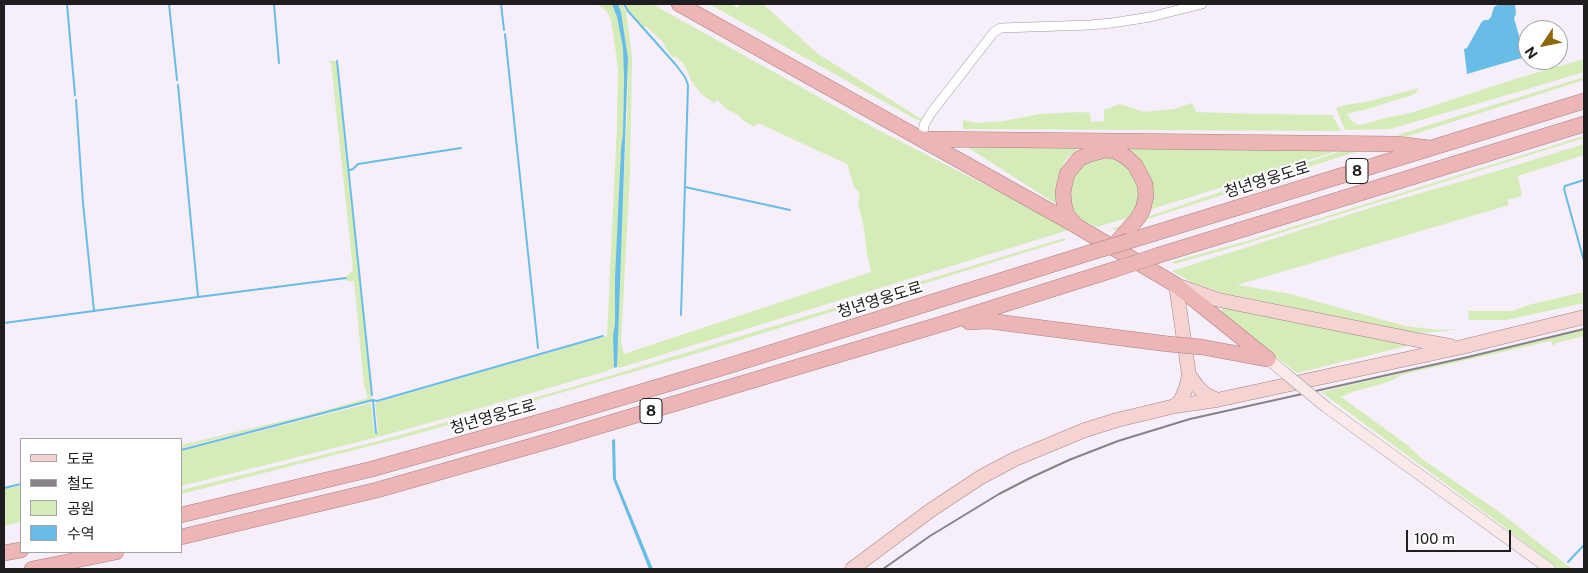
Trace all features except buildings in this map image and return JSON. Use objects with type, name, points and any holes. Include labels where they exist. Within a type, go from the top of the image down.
[{"type":"highway","points":[[679,4],[1075,225],[1176,285],[1268,359]]},
{"type":"highway","name":"청년영웅도로","points":[[182,515],[372,469],[550,419],[738,363],[1122,241],[1584,101]]},
{"type":"highway","name":"8","points":[[182,537],[377,490],[575,434],[945,323],[1584,124]]},
{"type":"highway","points":[[922,139],[1397,144],[1430,148]]},
{"type":"highway","points":[[1075,225],[1067,215],[1064,204],[1063,192],[1067,174],[1079,160],[1087,155],[1105,150],[1115,152],[1126,157],[1135,165],[1145,184],[1146,196],[1138,218],[1122,241]]},
{"type":"highway","points":[[945,323],[989,320],[1202,347],[1268,359]]},
{"type":"highway","points":[[4,553],[20,550]]},
{"type":"highway","points":[[32,569],[111,553]]},
{"type":"main road","points":[[1174,406],[1180,400],[1186,388],[1189,375],[1176,285],[1219,300],[1422,341],[1462,347]]},
{"type":"main road","points":[[852,569],[954,494],[981,477],[1015,459],[1085,430],[1174,406],[1217,400],[1462,347],[1584,317]]},
{"type":"main road","points":[[1268,359],[1326,407],[1550,569]]},
{"type":"main road","points":[[1189,375],[1205,394],[1217,400]]},
{"type":"street","points":[[922,139],[924,125],[931,112],[994,32],[1001,28],[1112,23],[1150,17],[1202,4]]},
{"type":"green space","points":[[596,4],[612,4],[614,6],[624,62],[623,133],[613,336],[614,368],[374,438],[182,486],[182,451],[371,403],[374,432],[376,435],[378,429],[375,403],[607,336],[618,67],[611,20],[606,10]]},
{"type":"green space","points":[[618,4],[622,4],[626,11],[632,57],[630,174],[621,342],[624,354],[871,272],[863,222],[858,204],[860,193],[854,187],[847,164],[758,123],[754,127],[717,100],[714,103],[701,94],[692,82],[682,62],[676,57],[672,57],[662,41],[646,26],[643,27],[626,4],[652,4],[876,129],[1072,229],[619,368],[617,367],[618,309],[628,58]]},
{"type":"green space","points":[[709,4],[732,4],[737,8],[741,4],[763,4],[818,54],[923,120],[917,120]]},
{"type":"green space","points":[[1584,59],[1584,72],[1390,129],[1345,130],[1336,108],[1419,88],[1416,93],[1409,96],[1347,114],[1358,125],[1411,113],[1546,70],[1568,70],[1568,64]]},
{"type":"green space","points":[[327,61],[336,61],[372,400],[182,448],[182,445],[312,414],[368,398],[364,385],[354,281],[346,281],[346,277],[353,270],[331,63]]},
{"type":"green space","points":[[1584,77],[1584,80],[1405,137],[1397,135]]},
{"type":"green space","points":[[1192,103],[1196,112],[1332,115],[1341,131],[963,129],[963,120],[978,123],[1004,121],[1040,114],[1082,112],[1090,113],[1091,122],[1104,121],[1104,110],[1120,104],[1144,112],[1174,109]]},
{"type":"green space","points":[[1584,136],[1584,138],[1248,243],[1175,264],[1171,262],[1247,241]]},
{"type":"green space","points":[[1368,142],[1374,146],[1114,230],[1111,229]]},
{"type":"green space","points":[[1584,144],[1584,155],[1518,176],[1522,196],[1507,200],[1509,205],[1237,285],[1290,294],[1405,326],[1438,330],[1461,329],[1414,333],[1224,293],[1191,282],[1172,271],[1383,204]]},
{"type":"green space","points":[[964,145],[1081,147],[1065,161],[1058,175],[1056,204]]},
{"type":"green space","points":[[1353,146],[1146,211],[1147,172],[1136,156],[1121,147]]},
{"type":"green space","points":[[1122,156],[1140,184],[1138,206],[1131,217],[1097,227],[1094,226],[1081,219],[1070,206],[1067,182],[1081,159]]},
{"type":"green space","points":[[1064,238],[1066,240],[695,354],[498,411],[402,438],[182,494],[182,490],[375,442],[576,386]]},
{"type":"green space","points":[[1584,292],[1584,303],[1506,320],[1468,320],[1469,311],[1513,311],[1528,305]]},
{"type":"green space","points":[[1224,306],[1411,345],[1297,373],[1221,311]]},
{"type":"green space","points":[[1584,330],[1584,336],[1556,343],[1553,346],[1551,341],[1404,374],[1388,382],[1341,397],[1406,444],[1422,459],[1502,514],[1572,569],[1559,569],[1321,392]]},
{"type":"green space","points":[[20,486],[20,522],[4,526],[4,489]]},
{"type":"water","points":[[612,4],[618,4],[621,12],[628,58],[617,367],[614,368],[613,336],[624,77],[623,48],[617,17]]},
{"type":"water","points":[[1499,4],[1515,4],[1516,14],[1514,18],[1518,32],[1518,59],[1467,74],[1464,49],[1467,48],[1481,23],[1491,17],[1494,7]]},
{"type":"water","points":[[615,439],[616,479],[653,569],[649,569],[613,479],[612,440]]},
{"type":"waterway","points":[[67,4],[75,95]]},
{"type":"waterway","points":[[169,4],[177,80]]},
{"type":"waterway","points":[[274,4],[279,63]]},
{"type":"waterway","points":[[501,4],[504,30]]},
{"type":"waterway","points":[[624,4],[676,65],[685,77],[688,85],[681,315]]},
{"type":"waterway","points":[[505,34],[538,348]]},
{"type":"waterway","points":[[337,61],[372,395]]},
{"type":"waterway","points":[[178,85],[198,297]]},
{"type":"waterway","points":[[76,100],[83,203],[94,311]]},
{"type":"waterway","points":[[350,170],[358,164],[461,148]]},
{"type":"waterway","points":[[1584,180],[1565,186],[1564,189],[1584,261]]},
{"type":"waterway","points":[[685,187],[790,210]]},
{"type":"waterway","points":[[4,323],[346,278]]},
{"type":"waterway","points":[[182,450],[373,400],[377,401],[603,336]]},
{"type":"waterway","points":[[373,401],[376,433]]},
{"type":"waterway","points":[[4,488],[20,484]]},
{"type":"waterway","points":[[1568,562],[1584,545]]},
{"type":"railway","points":[[883,569],[930,536],[999,494],[1069,460],[1118,441],[1190,419],[1584,329]]}]
